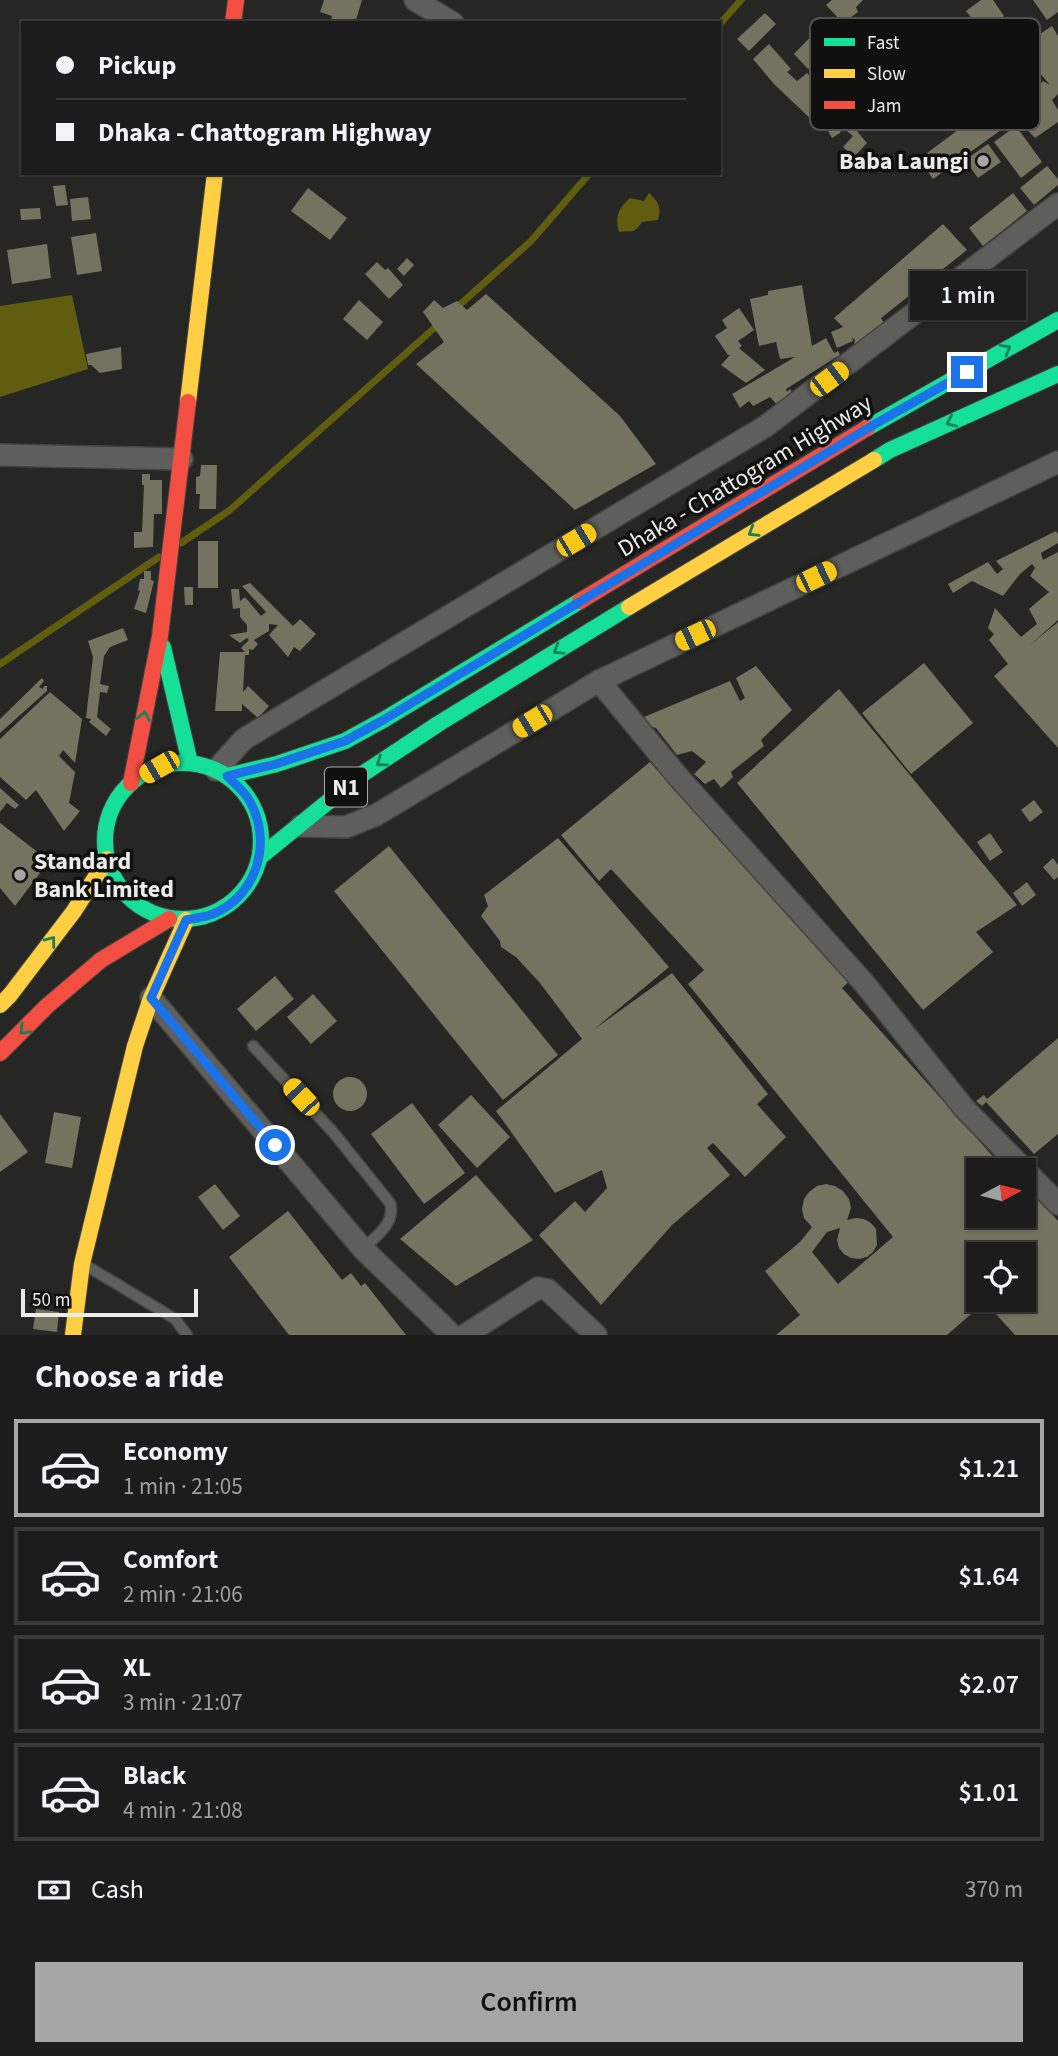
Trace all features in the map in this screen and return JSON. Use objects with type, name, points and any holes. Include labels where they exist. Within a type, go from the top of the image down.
[{"type":"main road","points":[[233,21],[236,0]]},
{"type":"main road","points":[[131,783],[160,636],[215,175]]},
{"type":"main road","name":"Dhaka - Chattogram Highway","points":[[221,773],[276,764],[345,741],[422,698],[875,424],[1058,320]]},
{"type":"main road","name":"N1","points":[[260,857],[361,775],[438,724],[890,450],[1058,374]]},
{"type":"main road","points":[[160,636],[190,763]]},
{"type":"main road","name":"N1","points":[[0,1053],[47,1006],[101,960],[178,919],[212,915],[234,901],[250,882],[260,857],[260,826],[249,798],[221,773],[190,763],[159,767],[131,783],[114,805],[106,831],[107,859],[120,887],[141,907],[178,919]]},
{"type":"main road","points":[[3,998],[74,911],[107,859]]},
{"type":"main road","points":[[73,1335],[82,1264],[135,1046],[178,919]]},
{"type":"street","points":[[415,0],[450,21]]},
{"type":"street","points":[[221,773],[244,739],[766,426],[1058,204]]},
{"type":"street","points":[[0,455],[182,459]]},
{"type":"street","points":[[299,826],[346,827],[376,815],[598,681],[1058,462]]},
{"type":"street","points":[[598,681],[680,779],[864,983],[964,1108],[1058,1204]]},
{"type":"street","points":[[151,998],[363,1249],[452,1335]]},
{"type":"street","points":[[465,1335],[538,1289],[548,1290],[596,1335]]},
{"type":"lane","points":[[253,1046],[333,1132],[390,1203],[393,1211],[390,1220],[363,1249]]},
{"type":"lane","points":[[82,1264],[175,1319],[187,1335]]},
{"type":"shaded area","points":[[649,193],[658,205],[658,220],[642,222],[634,231],[619,232],[618,213],[623,206],[630,198],[644,201]]},
{"type":"shaded area","points":[[72,295],[88,369],[0,397],[0,306]]},
{"type":"building","points":[[324,0],[362,0],[356,21],[331,21],[332,16],[320,12]]},
{"type":"building","points":[[832,0],[863,0],[856,7],[858,12],[850,18],[838,18],[826,5]]},
{"type":"building","points":[[981,0],[993,0],[1004,16],[971,18],[966,11]]},
{"type":"building","points":[[1033,0],[1058,0],[1058,12],[1047,20]]},
{"type":"building","points":[[765,13],[776,24],[749,51],[737,39]]},
{"type":"building","points":[[1052,26],[1058,36],[1058,94],[1052,100],[1058,110],[1058,122],[1035,138],[1028,130],[1040,130],[1040,84],[1043,81],[1050,85],[1040,73],[1040,34]]},
{"type":"building","points":[[810,37],[808,69],[794,54]]},
{"type":"building","points":[[769,44],[791,69],[787,72],[797,81],[807,73],[810,76],[810,118],[774,84],[753,59]]},
{"type":"building","points":[[828,130],[841,130],[840,133],[832,138]]},
{"type":"building","points":[[846,130],[856,130],[867,143],[854,157],[843,147],[853,136]]},
{"type":"building","points":[[958,130],[1001,130],[933,179],[919,159]]},
{"type":"building","points":[[1010,130],[1019,130],[1042,162],[1021,178],[994,142]]},
{"type":"building","name":"Baba Laungi","points":[[988,144],[1001,162],[978,178],[965,160]]},
{"type":"building","points":[[1047,166],[1058,179],[1058,185],[1034,205],[1020,188]]},
{"type":"building","points":[[65,185],[68,205],[56,206],[53,186]]},
{"type":"building","points":[[308,188],[347,218],[330,240],[291,211]]},
{"type":"building","points":[[1013,193],[1027,211],[983,246],[969,228]]},
{"type":"building","points":[[88,197],[91,219],[72,221],[70,199]]},
{"type":"building","points":[[40,208],[41,219],[21,220],[20,209]]},
{"type":"building","points":[[943,224],[967,250],[881,318],[884,323],[853,348],[855,340],[852,337],[853,341],[837,348],[831,332],[843,327],[834,318]]},
{"type":"building","points":[[96,233],[102,271],[77,275],[71,237]]},
{"type":"building","points":[[47,244],[51,278],[12,284],[7,250]]},
{"type":"building","points":[[407,258],[414,265],[404,276],[397,269]]},
{"type":"building","points":[[377,262],[385,270],[388,268],[403,285],[389,299],[365,274]]},
{"type":"building","points":[[802,285],[812,346],[826,338],[834,353],[838,351],[840,355],[786,389],[787,392],[790,389],[792,392],[780,408],[770,397],[753,406],[749,401],[740,408],[732,394],[795,357],[780,359],[776,342],[759,346],[750,299],[768,295],[768,291]]},
{"type":"building","points":[[486,294],[620,416],[656,464],[575,510],[416,364],[444,342],[423,312],[434,300],[443,308],[457,301],[467,310]]},
{"type":"building","points":[[359,300],[383,322],[367,340],[343,319]]},
{"type":"building","points":[[739,308],[754,330],[738,341],[742,346],[739,348],[765,370],[746,383],[721,365],[730,355],[715,336],[727,328],[722,320]]},
{"type":"building","points":[[121,347],[122,369],[100,373],[88,365],[86,354]]},
{"type":"building","points":[[201,465],[217,465],[216,509],[199,509],[200,494],[196,494],[196,477],[200,476]]},
{"type":"building","points":[[142,474],[150,474],[150,480],[162,480],[162,514],[154,514],[153,547],[134,548],[134,532],[142,532]]},
{"type":"building","points":[[1056,531],[1058,543],[1041,553],[1043,560],[1058,552],[1058,620],[1030,645],[1058,622],[1058,748],[994,676],[1008,664],[989,640],[994,634],[988,628],[995,608],[1021,637],[1037,624],[1029,609],[1049,592],[1030,576],[1035,568],[1032,564],[1020,574],[1003,596],[972,581],[953,593],[948,584],[988,562],[997,574],[1003,569],[996,561]]},
{"type":"building","points":[[198,541],[218,541],[218,588],[198,588]]},
{"type":"building","points":[[144,571],[151,571],[151,580],[154,581],[146,613],[134,609]]},
{"type":"building","points":[[250,583],[293,626],[300,619],[316,634],[300,651],[294,647],[288,657],[269,635],[278,625],[269,624],[269,631],[254,640],[258,644],[253,650],[249,649],[249,655],[245,655],[243,692],[248,686],[269,706],[258,718],[242,704],[242,711],[215,711],[220,652],[245,652],[241,648],[249,640],[247,638],[240,643],[229,635],[247,632],[247,625],[240,617],[240,608],[233,609],[231,589],[239,589],[240,601],[245,597],[261,616],[266,612],[242,586]]},
{"type":"building","points":[[184,587],[193,587],[193,605],[185,605]]},
{"type":"building","points":[[123,628],[128,640],[110,647],[104,656],[100,684],[109,686],[107,693],[100,692],[97,717],[111,729],[106,736],[89,722],[91,719],[86,718],[93,657],[88,641]]},
{"type":"building","points":[[924,663],[973,723],[911,774],[862,713]]},
{"type":"building","points":[[756,666],[792,710],[761,740],[764,746],[731,772],[733,777],[721,788],[714,779],[705,784],[694,774],[706,762],[692,751],[677,755],[644,717],[730,681],[740,701],[745,698],[736,678]]},
{"type":"building","points":[[42,678],[44,681],[39,687],[43,689],[47,686],[47,691],[0,733],[0,719]]},
{"type":"building","points":[[839,689],[1017,905],[976,932],[993,952],[923,1010],[737,783]]},
{"type":"building","points":[[50,692],[82,719],[75,763],[63,750],[59,756],[75,772],[69,803],[80,811],[64,831],[36,790],[26,800],[0,777],[0,739]]},
{"type":"building","points":[[650,762],[850,981],[842,988],[994,1158],[966,1158],[966,1228],[1036,1228],[1036,1196],[1058,1221],[1058,1335],[1015,1335],[994,1312],[1036,1312],[1036,1242],[966,1242],[966,1312],[973,1312],[947,1335],[776,1335],[800,1315],[765,1271],[800,1242],[812,1227],[804,1218],[802,1209],[809,1192],[817,1186],[835,1186],[849,1199],[851,1208],[847,1220],[864,1219],[876,1229],[877,1245],[867,1257],[851,1258],[844,1254],[837,1240],[840,1228],[827,1232],[812,1252],[838,1284],[893,1237],[688,984],[704,970],[611,869],[599,881],[561,835]]},
{"type":"building","points":[[0,788],[19,805],[15,809],[7,803],[0,812]]},
{"type":"building","points":[[1034,800],[1043,812],[1030,822],[1021,810]]},
{"type":"building","name":"Standard Bank Limited","points":[[0,823],[49,861],[15,906],[0,888]]},
{"type":"building","points":[[990,833],[1003,852],[990,861],[977,842]]},
{"type":"building","points":[[558,838],[669,967],[592,1031],[672,973],[768,1094],[757,1104],[786,1137],[745,1177],[713,1143],[707,1148],[730,1175],[672,1225],[601,1305],[539,1235],[575,1201],[585,1212],[607,1188],[602,1170],[555,1193],[496,1111],[582,1039],[540,983],[516,957],[501,947],[500,941],[481,916],[488,906],[484,895]]},
{"type":"building","points":[[389,846],[558,1055],[503,1100],[334,891]]},
{"type":"building","points":[[1053,858],[1058,865],[1058,877],[1054,880],[1043,867]]},
{"type":"building","points":[[1027,882],[1036,895],[1022,906],[1013,893]]},
{"type":"building","points":[[275,976],[294,999],[256,1031],[237,1009]]},
{"type":"building","points":[[313,994],[337,1021],[311,1044],[287,1017]]},
{"type":"building","points":[[1058,1038],[1058,1134],[1034,1154],[986,1102],[982,1106],[976,1101],[984,1095],[987,1099]]},
{"type":"building","points":[[350,1077],[362,1082],[367,1094],[362,1106],[350,1111],[338,1106],[333,1094],[338,1082]]},
{"type":"building","points":[[471,1095],[510,1137],[477,1168],[438,1125]]},
{"type":"building","points":[[412,1103],[465,1173],[424,1204],[371,1134]]},
{"type":"building","points":[[54,1112],[81,1117],[72,1168],[45,1163]]},
{"type":"building","points":[[0,1114],[28,1152],[0,1172]]},
{"type":"building","points":[[476,1175],[533,1240],[456,1286],[400,1239]]},
{"type":"building","points":[[215,1184],[240,1216],[223,1230],[198,1197]]},
{"type":"building","points":[[288,1211],[342,1280],[351,1273],[361,1286],[365,1283],[406,1335],[289,1335],[229,1257]]},
{"type":"building","points":[[36,1309],[59,1312],[57,1332],[33,1329]]},
{"type":"waterway","points":[[721,23],[741,0]]},
{"type":"waterway","points":[[455,309],[531,241],[588,175]]},
{"type":"waterway","points":[[181,543],[230,510],[441,322]]},
{"type":"waterway","points":[[0,664],[159,557]]},
{"type":"traffic: fast","points":[[867,428],[1058,320]]},
{"type":"traffic: fast","points":[[874,460],[890,450],[1058,374]]},
{"type":"traffic: fast","points":[[227,776],[277,764],[345,741],[580,601]]},
{"type":"traffic: fast","points":[[260,857],[361,775],[438,724],[629,607]]},
{"type":"traffic: fast","points":[[163,647],[190,763]]},
{"type":"traffic: fast","points":[[183,763],[213,769],[238,786],[255,811],[261,841],[255,871],[238,896],[213,913],[183,919],[153,913],[128,896],[111,871],[105,841],[111,811],[128,786],[153,769],[183,763]]},
{"type":"traffic: slow","points":[[188,402],[215,175]]},
{"type":"traffic: slow","points":[[629,607],[874,460]]},
{"type":"traffic: slow","points":[[0,1005],[74,911],[107,859]]},
{"type":"traffic: slow","points":[[73,1335],[82,1264],[135,1046],[151,998],[186,920]]},
{"type":"traffic: jam","points":[[233,21],[236,0]]},
{"type":"traffic: jam","points":[[131,783],[160,636],[188,402]]},
{"type":"traffic: jam","points":[[580,601],[867,428]]},
{"type":"traffic: jam","points":[[0,1053],[47,1006],[101,960],[169,919]]},
{"type":"place","name":"Baba Laungi","points":[[983,161]]},
{"type":"place","name":"Standard Bank Limited","points":[[20,875]]},
{"type":"route","points":[[275,1145],[151,998],[186,920],[212,915],[234,901],[250,882],[260,857],[260,826],[249,798],[227,776],[276,764],[345,741],[422,698],[875,424],[967,372]]}]
